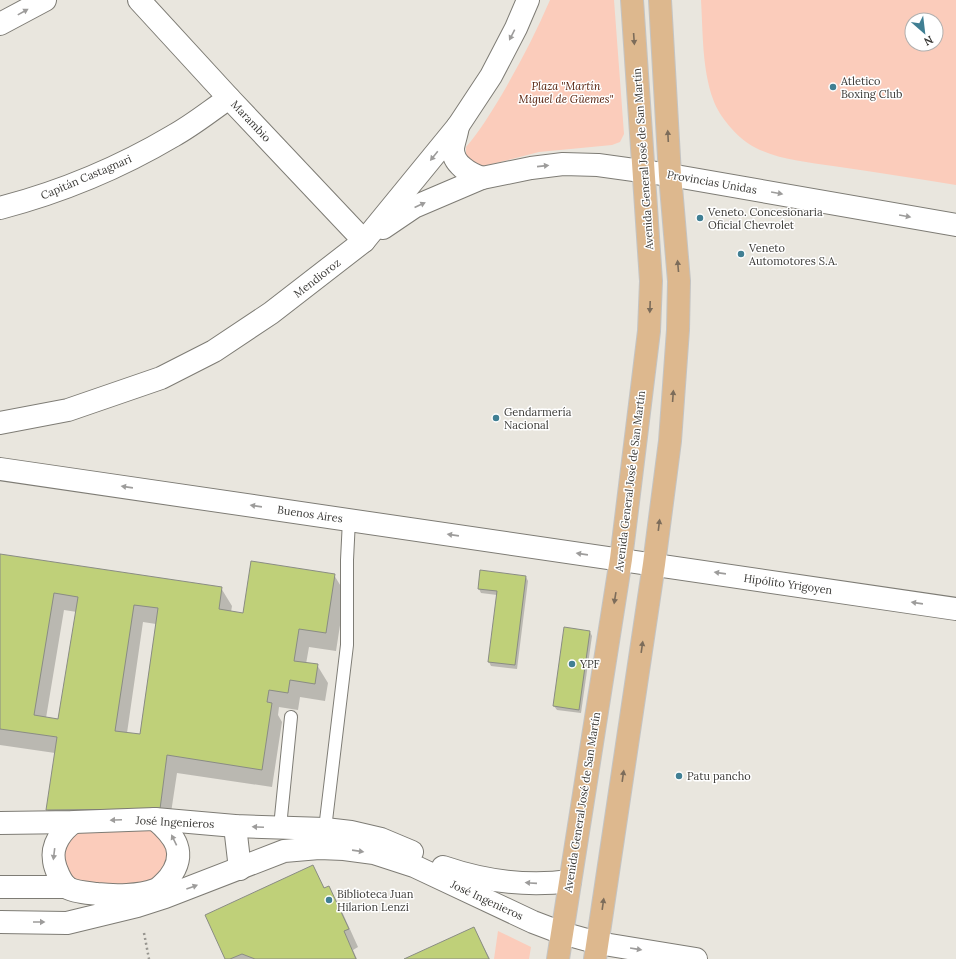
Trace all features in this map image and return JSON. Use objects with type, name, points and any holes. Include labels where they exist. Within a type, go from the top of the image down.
[{"type":"main road","name":"Avenida General José de San Martín","points":[[558,959],[621,559],[649,331],[651,281],[632,0]]},
{"type":"main road","points":[[597,951],[654,564],[670,441],[678,323],[679,281],[670,174],[660,0]]},
{"type":"street","points":[[0,24],[45,0]]},
{"type":"street","name":"Marambio","points":[[139,0],[364,241]]},
{"type":"street","name":"Mendioroz","points":[[0,424],[68,410],[161,378],[214,351],[271,313],[364,241],[458,126],[491,76],[516,28],[528,0]]},
{"type":"street","name":"Capitán Castagnari","points":[[0,208],[36,199],[113,168],[174,136],[229,98]]},
{"type":"street","points":[[458,126],[453,149],[455,157],[462,167],[472,175],[482,178]]},
{"type":"street","name":"Provincias Unidas","points":[[364,241],[414,207],[482,178],[531,168],[563,164],[598,165],[670,174],[956,225]]},
{"type":"street","name":"Buenos Aires","points":[[0,469],[621,559]]},
{"type":"street","name":"Hipólito Yrigoyen","points":[[621,559],[956,609]]},
{"type":"street","points":[[155,819],[174,838],[178,852],[178,861],[160,893]]},
{"type":"street","name":"José Ingenieros","points":[[0,823],[155,819],[235,826],[280,828],[322,839],[344,849],[374,853],[414,866],[533,922],[562,933],[597,951],[696,959]]},
{"type":"street","points":[[67,888],[59,876],[53,860],[54,851],[60,836],[65,828],[74,822]]},
{"type":"street","points":[[235,826],[240,868]]},
{"type":"street","points":[[280,828],[284,851]]},
{"type":"street","points":[[0,922],[67,923],[137,906],[160,893],[240,868],[284,851],[322,839],[352,832],[381,839],[444,867],[471,876],[500,881],[547,884],[570,882]]},
{"type":"street","points":[[0,888],[67,888],[86,893],[110,895],[160,893]]},
{"type":"lane","points":[[322,839],[347,645],[347,560],[350,520]]},
{"type":"lane","points":[[280,828],[291,717]]},
{"type":"path","points":[[144,932],[149,959]]},
{"type":"green space","name":"Plaza \"Martín Miguel de Güemes\"","points":[[550,0],[614,0],[624,134],[620,142],[612,145],[539,152],[484,166],[473,164],[466,157],[466,147],[485,122],[508,84],[533,37]]},
{"type":"green space","name":"Atletico Boxing Club","points":[[701,0],[956,0],[956,185],[794,160],[774,155],[756,148],[743,140],[730,127],[716,106],[709,87],[703,37]]},
{"type":"green space","points":[[153,830],[167,846],[169,861],[154,881],[143,886],[75,883],[62,868],[64,846],[80,831]]},
{"type":"green space","points":[[498,931],[531,947],[529,959],[494,959]]},
{"type":"building","points":[[0,554],[222,587],[219,609],[243,613],[251,561],[335,574],[326,633],[299,629],[294,661],[318,664],[315,684],[290,680],[288,693],[269,690],[267,702],[272,703],[262,770],[167,755],[160,809],[46,810],[57,737],[0,729]],"holes":[[[54,593],[78,597],[58,719],[34,715]],[[134,605],[158,608],[140,734],[115,731]]]},
{"type":"building","points":[[480,570],[526,576],[515,665],[488,662],[497,591],[478,589]]},
{"type":"building","points":[[564,627],[590,631],[579,710],[553,706]]},
{"type":"building","points":[[313,865],[324,888],[329,886],[349,929],[344,931],[356,959],[255,959],[242,954],[230,959],[225,959],[205,915]]},
{"type":"building","points":[[474,927],[489,959],[404,959]]},
{"type":"place","name":"Atletico Boxing Club","points":[[833,87]]},
{"type":"place","name":"Veneto. Concesionaria Oficial Chevrolet","points":[[700,218]]},
{"type":"place","name":"Veneto Automotores S.A.","points":[[741,254]]},
{"type":"place","name":"Gendarmería Nacional","points":[[496,418]]},
{"type":"place","name":"YPF","points":[[572,664]]},
{"type":"place","name":"Patu pancho","points":[[679,776]]},
{"type":"place","name":"Biblioteca Juan Hilarion Lenzi","points":[[329,900]]}]
